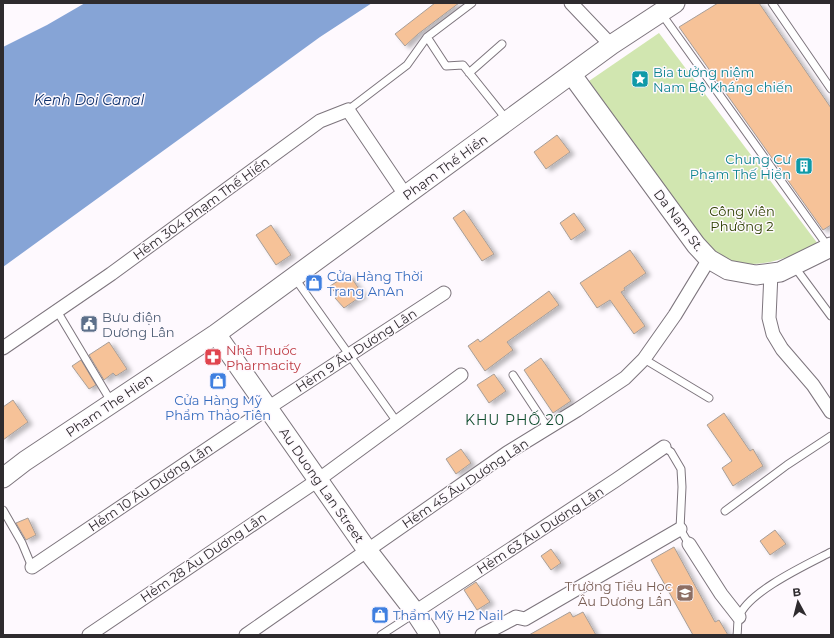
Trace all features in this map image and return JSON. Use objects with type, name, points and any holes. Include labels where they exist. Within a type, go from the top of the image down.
[{"type":"main road","name":"Phạm Thế Hiển","points":[[216,334],[508,122],[611,45],[668,8]]},
{"type":"main road","name":"Da Nam St.","points":[[572,75],[696,245],[709,259],[728,270],[756,275],[780,272],[830,248]]},
{"type":"main road","name":"Pham The Hien","points":[[3,478],[25,461],[216,334]]},
{"type":"main road","name":"Au Duong Lan Street","points":[[216,334],[367,550],[415,612],[430,635]]},
{"type":"street","points":[[571,3],[611,45]]},
{"type":"street","points":[[348,110],[406,196]]},
{"type":"street","name":"Hẻm 304 Phạm Thế Hiển","points":[[3,348],[111,274],[320,121],[348,110]]},
{"type":"street","name":"Hẻm 45 Âu Dương Lân","points":[[246,635],[507,453],[577,410],[625,378],[644,359],[675,315],[709,259]]},
{"type":"street","points":[[772,273],[769,318],[773,334],[782,349],[813,385],[831,412]]},
{"type":"street","name":"Hẻm 9 Âu Dương Lân","points":[[268,408],[444,293]]},
{"type":"street","name":"Hẻm 28 Âu Dương Lân","points":[[89,635],[318,480],[461,375]]},
{"type":"street","name":"Hẻm 10 Âu Dương Lân","points":[[32,567],[268,408]]},
{"type":"street","name":"Hẻm 63 Âu Dương Lân","points":[[415,612],[664,447]]},
{"type":"street","points":[[482,635],[516,617],[525,619],[680,529]]},
{"type":"street","points":[[689,544],[721,594],[739,617]]},
{"type":"lane","name":"Hẻm 304 Phạm Thế Hiển","points":[[348,110],[407,65],[427,37],[472,3]]},
{"type":"lane","points":[[772,3],[831,89]]},
{"type":"lane","points":[[668,8],[830,248]]},
{"type":"lane","points":[[427,37],[446,66],[463,65],[508,122]]},
{"type":"lane","points":[[470,73],[502,44]]},
{"type":"lane","points":[[794,265],[831,316]]},
{"type":"lane","points":[[294,277],[397,422]]},
{"type":"lane","points":[[57,311],[112,403]]},
{"type":"lane","points":[[644,359],[709,398]]},
{"type":"lane","points":[[513,375],[548,428]]},
{"type":"lane","points":[[725,511],[787,465],[831,436]]},
{"type":"lane","points":[[664,447],[671,452],[681,469],[682,487],[680,529],[689,544]]},
{"type":"lane","points":[[3,510],[22,543],[32,567]]},
{"type":"lane","points":[[737,635],[739,617],[746,605],[760,592],[831,552]]},
{"type":"lane","points":[[381,635],[415,612]]},
{"type":"green space","name":"Công viên Phường 2","points":[[659,33],[818,244],[780,259],[757,264],[744,264],[716,258],[589,81]]},
{"type":"water","name":"Kenh Doi Canal","points":[[85,3],[372,3],[320,37],[3,267],[3,47],[47,25]]},
{"type":"building","points":[[435,3],[459,3],[418,34],[405,46],[395,34]]},
{"type":"building","name":"Chung Cư Phạm Thế Hiển","points":[[718,3],[759,3],[831,108],[831,225],[823,230],[679,27]]},
{"type":"building","points":[[557,135],[570,152],[546,169],[534,152]]},
{"type":"building","points":[[464,210],[494,254],[482,261],[453,218]]},
{"type":"building","points":[[574,213],[586,230],[571,240],[560,223]]},
{"type":"building","points":[[271,225],[291,255],[276,265],[256,235]]},
{"type":"building","points":[[630,250],[646,273],[624,288],[625,290],[621,292],[645,326],[634,334],[610,300],[597,308],[580,283]]},
{"type":"building","points":[[349,274],[363,295],[344,308],[335,298],[338,296],[330,286]]},
{"type":"building","points":[[549,291],[559,305],[507,342],[513,350],[485,371],[468,346],[478,339],[480,342]]},
{"type":"building","points":[[109,342],[127,369],[116,376],[113,373],[104,380],[89,355]]},
{"type":"building","points":[[541,358],[571,401],[553,413],[524,370]]},
{"type":"building","points":[[81,360],[96,385],[89,389],[72,366]]},
{"type":"building","points":[[494,374],[506,391],[489,403],[477,385]]},
{"type":"building","points":[[13,400],[28,422],[3,440],[3,407]]},
{"type":"building","points":[[724,413],[750,451],[753,449],[763,466],[733,486],[722,468],[732,461],[707,425]]},
{"type":"building","points":[[461,449],[471,463],[456,474],[446,459]]},
{"type":"building","points":[[28,518],[36,535],[26,540],[16,523]]},
{"type":"building","points":[[775,530],[786,544],[770,555],[760,541]]},
{"type":"building","name":"Trường Tiểu Học Âu Dương Lân","points":[[674,547],[715,622],[719,620],[728,635],[693,635],[651,560]]},
{"type":"building","points":[[551,549],[561,563],[551,570],[541,556]]},
{"type":"building","points":[[476,582],[490,602],[477,610],[464,590]]},
{"type":"building","points":[[570,612],[573,617],[583,612],[596,635],[529,635]]},
{"type":"place","name":"Bia tưởng niệm Nam Bộ Kháng chiến","points":[[640,79]]},
{"type":"place","name":"Chung Cư Phạm Thế Hiển","points":[[804,166]]},
{"type":"place","name":"Cửa Hàng Thời Trang AnAn","points":[[314,283]]},
{"type":"place","name":"Bưu điện Dương Lân","points":[[89,324]]},
{"type":"place","name":"Nhà Thuốc Pharmacity","points":[[213,357]]},
{"type":"place","name":"Cửa Hàng Mỹ Phẩm Thảo Tiên","points":[[218,381]]},
{"type":"place","name":"Trường Tiểu Học Âu Dương Lân","points":[[685,593]]},
{"type":"place","name":"Thẩm Mỹ H2 Nail","points":[[380,615]]},
{"type":"district","name":"KHU PHỐ 20","points":[[515,420]]}]
